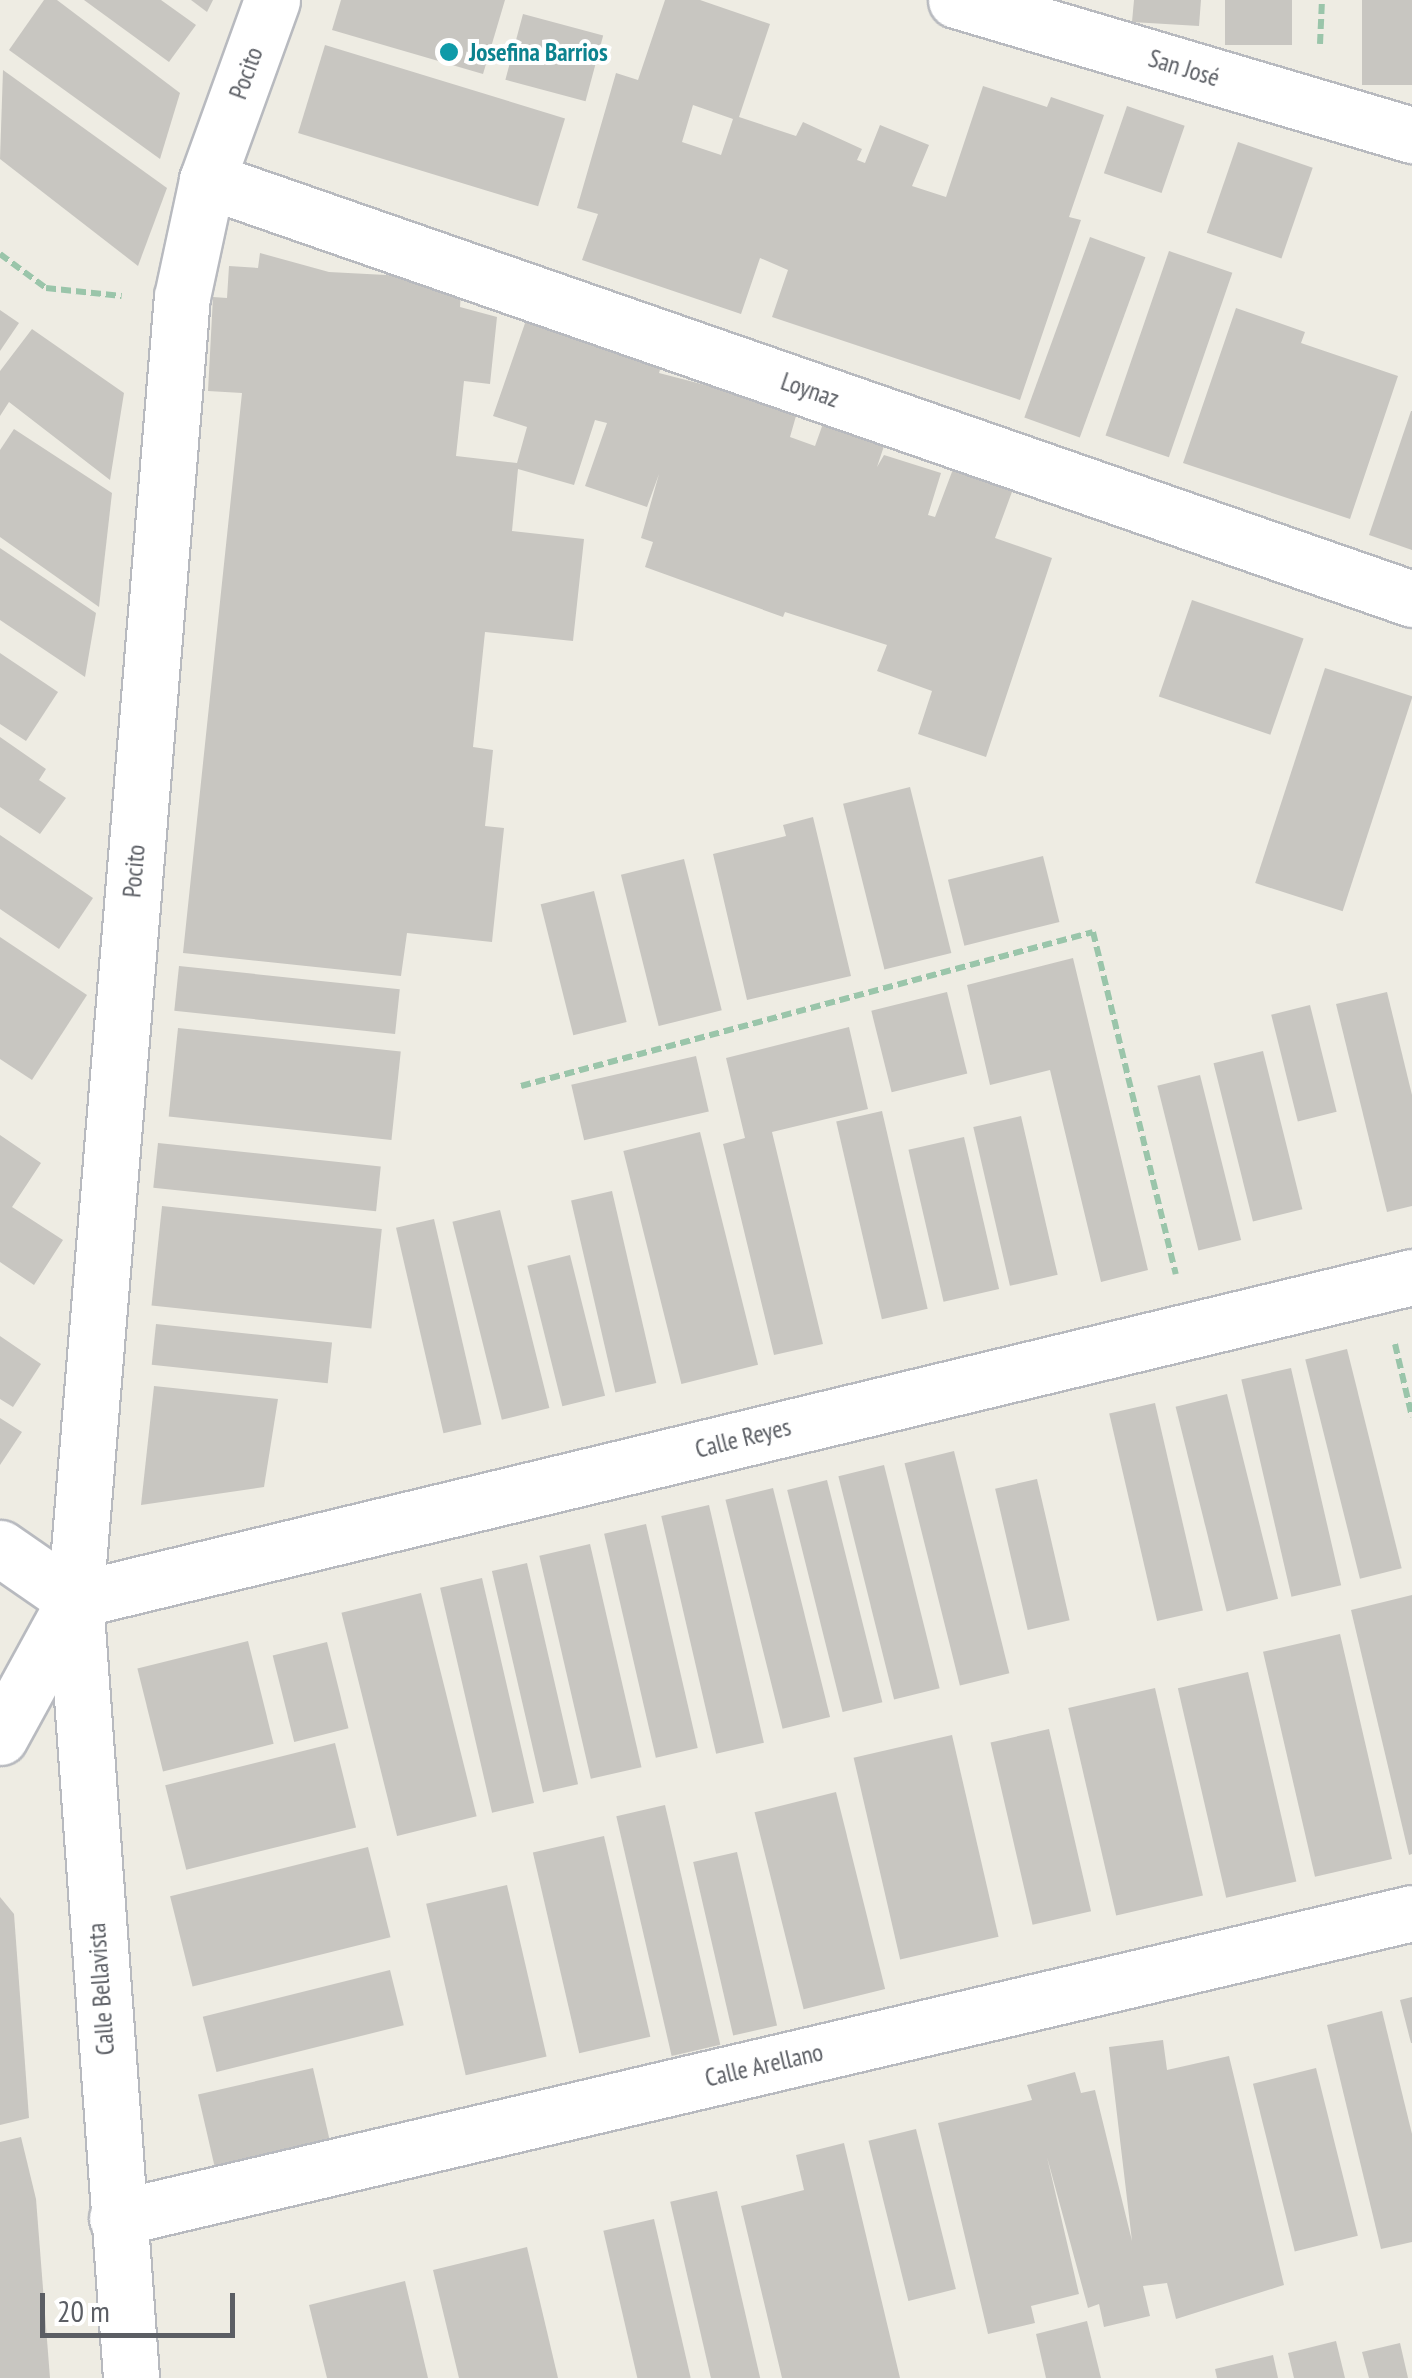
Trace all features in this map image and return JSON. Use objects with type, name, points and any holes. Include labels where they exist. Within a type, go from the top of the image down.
[{"type":"street","name":"Pocito","points":[[0,1737],[74,1600],[182,297],[207,180],[272,0]]},
{"type":"street","name":"San José","points":[[956,0],[1412,135]]},
{"type":"street","name":"Loynaz","points":[[207,180],[1412,599]]},
{"type":"street","name":"Calle Reyes","points":[[74,1600],[1396,1280]]},
{"type":"street","points":[[0,1548],[74,1600]]},
{"type":"street","name":"Calle Bellavista","points":[[74,1600],[116,2218],[131,2378]]},
{"type":"street","name":"Calle Arellano","points":[[116,2218],[1412,1913]]},
{"type":"path","points":[[0,254],[46,288],[73,295],[182,297]]},
{"type":"path","points":[[520,1086],[1093,932],[1190,1330]]},
{"type":"path","points":[[1396,1280],[1412,1418]]},
{"type":"building","points":[[44,0],[57,0],[180,93],[160,159],[9,50]]},
{"type":"building","points":[[84,0],[161,0],[196,25],[169,62]]},
{"type":"building","points":[[191,0],[213,0],[207,12]]},
{"type":"building","name":"Josefina Barrios","points":[[341,0],[505,0],[483,74],[332,30]]},
{"type":"building","points":[[665,0],[700,0],[770,24],[739,117],[796,136],[803,122],[862,149],[857,160],[865,163],[880,125],[929,145],[912,186],[946,197],[983,86],[1047,107],[1051,97],[1104,115],[1069,217],[1081,220],[1020,400],[772,317],[788,270],[760,258],[741,314],[582,260],[598,214],[577,208],[616,73],[638,80]],"holes":[[[693,105],[733,119],[721,155],[682,142]]]},
{"type":"building","points":[[1134,0],[1201,0],[1199,26],[1132,22]]},
{"type":"building","points":[[1225,0],[1292,0],[1292,45],[1225,45]]},
{"type":"building","points":[[1362,0],[1412,0],[1412,85],[1362,85]]},
{"type":"building","points":[[523,14],[603,35],[586,101],[505,80]]},
{"type":"building","points":[[325,45],[565,118],[538,206],[298,133]]},
{"type":"building","points":[[3,70],[167,188],[138,266],[0,159]]},
{"type":"building","points":[[1127,106],[1185,126],[1162,193],[1104,173]]},
{"type":"building","points":[[1238,142],[1313,168],[1281,258],[1207,233]]},
{"type":"building","points":[[1090,237],[1145,257],[1080,438],[1024,417]]},
{"type":"building","points":[[1169,251],[1232,273],[1169,457],[1106,435]]},
{"type":"building","points":[[260,253],[329,272],[462,279],[460,307],[497,317],[490,384],[464,381],[456,456],[517,463],[527,427],[493,416],[533,300],[668,342],[659,373],[798,409],[790,437],[815,446],[825,418],[886,440],[877,467],[884,455],[941,473],[928,515],[935,517],[964,440],[1023,462],[995,538],[1052,558],[986,757],[918,734],[932,691],[877,671],[887,645],[785,612],[783,617],[645,567],[653,542],[641,538],[659,474],[647,507],[585,486],[607,423],[595,420],[574,485],[518,469],[512,531],[584,539],[573,641],[485,632],[473,747],[493,750],[485,826],[504,828],[492,942],[407,933],[401,976],[183,953],[242,393],[208,391],[213,297],[227,298],[229,266],[258,268]]},
{"type":"building","points":[[1236,308],[1305,332],[1301,343],[1398,376],[1350,519],[1183,463]]},
{"type":"building","points":[[0,310],[19,323],[0,351]]},
{"type":"building","points":[[32,329],[124,393],[110,480],[9,402],[0,416],[0,371]]},
{"type":"building","points":[[1412,411],[1412,550],[1369,535]]},
{"type":"building","points":[[14,429],[112,493],[99,607],[0,537],[0,450]]},
{"type":"building","points":[[0,548],[96,613],[85,677],[0,620]]},
{"type":"building","points":[[1192,600],[1304,638],[1270,735],[1159,696]]},
{"type":"building","points":[[0,653],[58,692],[26,741],[0,724]]},
{"type":"building","points":[[1325,668],[1412,696],[1343,911],[1255,883]]},
{"type":"building","points":[[0,737],[46,769],[39,780],[66,798],[40,834],[0,807]]},
{"type":"building","points":[[910,787],[951,953],[884,970],[843,804]]},
{"type":"building","points":[[813,817],[851,976],[747,1000],[713,854],[786,836],[783,825]]},
{"type":"building","points":[[0,835],[93,898],[59,949],[0,909]]},
{"type":"building","points":[[1043,856],[1059,922],[964,946],[948,880]]},
{"type":"building","points":[[684,859],[722,1010],[659,1026],[621,875]]},
{"type":"building","points":[[594,891],[627,1022],[573,1035],[541,904]]},
{"type":"building","points":[[0,937],[87,995],[32,1080],[0,1059]]},
{"type":"building","points":[[1073,958],[1148,1270],[1101,1282],[1050,1070],[990,1085],[967,985]]},
{"type":"building","points":[[179,966],[400,989],[395,1034],[174,1011]]},
{"type":"building","points":[[947,992],[967,1074],[892,1092],[871,1011]]},
{"type":"building","points":[[1387,992],[1412,1095],[1412,1206],[1387,1212],[1336,1004]]},
{"type":"building","points":[[1310,1005],[1337,1112],[1298,1121],[1271,1015]]},
{"type":"building","points":[[849,1027],[868,1109],[772,1132],[823,1344],[774,1355],[723,1144],[745,1138],[726,1058]]},
{"type":"building","points":[[178,1028],[401,1051],[391,1140],[169,1117]]},
{"type":"building","points":[[1263,1051],[1302,1209],[1253,1221],[1214,1063]]},
{"type":"building","points":[[696,1056],[709,1112],[584,1140],[571,1085]]},
{"type":"building","points":[[1200,1075],[1241,1240],[1198,1251],[1157,1086]]},
{"type":"building","points":[[882,1111],[928,1309],[882,1319],[836,1122]]},
{"type":"building","points":[[1021,1116],[1058,1275],[1010,1286],[973,1127]]},
{"type":"building","points":[[700,1132],[758,1365],[681,1384],[623,1151]]},
{"type":"building","points":[[0,1135],[41,1163],[12,1207],[63,1240],[34,1285],[0,1262]]},
{"type":"building","points":[[964,1137],[999,1289],[944,1302],[908,1150]]},
{"type":"building","points":[[158,1143],[381,1166],[376,1211],[153,1188]]},
{"type":"building","points":[[612,1191],[656,1383],[615,1392],[571,1200]]},
{"type":"building","points":[[162,1206],[382,1229],[371,1329],[152,1305]]},
{"type":"building","points":[[500,1210],[549,1408],[502,1420],[452,1222]]},
{"type":"building","points":[[434,1219],[481,1425],[443,1433],[396,1228]]},
{"type":"building","points":[[570,1255],[605,1396],[562,1406],[527,1266]]},
{"type":"building","points":[[156,1324],[332,1343],[328,1383],[152,1365]]},
{"type":"building","points":[[0,1336],[41,1364],[13,1407],[0,1399]]},
{"type":"building","points":[[1347,1349],[1402,1568],[1360,1579],[1305,1359]]},
{"type":"building","points":[[1291,1368],[1341,1585],[1291,1597],[1241,1379]]},
{"type":"building","points":[[154,1386],[278,1399],[264,1487],[141,1505]]},
{"type":"building","points":[[1227,1394],[1278,1599],[1227,1612],[1176,1407]]},
{"type":"building","points":[[1155,1403],[1203,1611],[1157,1621],[1109,1414]]},
{"type":"building","points":[[0,1418],[22,1432],[0,1465]]},
{"type":"building","points":[[954,1451],[1009,1673],[960,1686],[905,1463]]},
{"type":"building","points":[[884,1465],[940,1688],[894,1700],[838,1476]]},
{"type":"building","points":[[1037,1479],[1070,1620],[1028,1630],[995,1489]]},
{"type":"building","points":[[827,1480],[882,1702],[843,1712],[787,1490]]},
{"type":"building","points":[[773,1488],[830,1717],[783,1729],[725,1500]]},
{"type":"building","points":[[709,1505],[764,1743],[716,1754],[661,1516]]},
{"type":"building","points":[[646,1524],[698,1748],[656,1758],[604,1534]]},
{"type":"building","points":[[590,1544],[642,1767],[591,1779],[539,1556]]},
{"type":"building","points":[[527,1563],[578,1784],[543,1792],[492,1571]]},
{"type":"building","points":[[482,1578],[534,1803],[492,1813],[440,1588]]},
{"type":"building","points":[[421,1593],[477,1816],[397,1836],[341,1613]]},
{"type":"building","points":[[1412,1595],[1412,1854],[1409,1855],[1351,1610]]},
{"type":"building","points":[[1340,1634],[1392,1859],[1315,1877],[1263,1652]]},
{"type":"building","points":[[248,1641],[274,1744],[163,1771],[137,1669]]},
{"type":"building","points":[[327,1642],[349,1728],[294,1742],[273,1656]]},
{"type":"building","points":[[1248,1672],[1296,1881],[1226,1898],[1178,1688]]},
{"type":"building","points":[[1155,1688],[1203,1896],[1116,1916],[1068,1708]]},
{"type":"building","points":[[1049,1729],[1091,1911],[1033,1925],[991,1742]]},
{"type":"building","points":[[952,1735],[999,1937],[900,1959],[854,1758]]},
{"type":"building","points":[[335,1743],[356,1827],[186,1870],[165,1785]]},
{"type":"building","points":[[836,1792],[885,1989],[804,2009],[754,1812]]},
{"type":"building","points":[[665,1805],[720,2045],[672,2056],[616,1816]]},
{"type":"building","points":[[604,1836],[650,2037],[579,2053],[533,1852]]},
{"type":"building","points":[[368,1847],[390,1937],[193,1987],[170,1896]]},
{"type":"building","points":[[737,1852],[777,2025],[733,2036],[693,1862]]},
{"type":"building","points":[[507,1885],[547,2056],[466,2075],[426,1904]]},
{"type":"building","points":[[0,1897],[14,1914],[29,2118],[0,2125]]},
{"type":"building","points":[[390,1970],[404,2025],[217,2072],[203,2017]]},
{"type":"building","points":[[1412,1997],[1412,2043],[1411,2043],[1400,2000]]},
{"type":"building","points":[[1382,2011],[1412,2134],[1412,2242],[1381,2249],[1327,2025]]},
{"type":"building","points":[[1163,2040],[1167,2070],[1229,2056],[1284,2285],[1176,2319],[1167,2283],[1143,2286],[1150,2316],[1104,2327],[1099,2304],[1088,2308],[1047,2157],[1079,2294],[1031,2306],[1035,2323],[988,2334],[938,2123],[1032,2100],[1027,2085],[1075,2072],[1081,2093],[1095,2090],[1132,2241],[1109,2047]]},
{"type":"building","points":[[313,2068],[330,2140],[215,2167],[198,2095]]},
{"type":"building","points":[[1316,2068],[1358,2236],[1295,2252],[1253,2084]]},
{"type":"building","points":[[916,2129],[956,2289],[908,2301],[868,2141]]},
{"type":"building","points":[[21,2137],[36,2199],[50,2378],[0,2378],[0,2142]]},
{"type":"building","points":[[844,2143],[900,2378],[782,2378],[741,2206],[804,2190],[796,2155]]},
{"type":"building","points":[[717,2191],[760,2378],[711,2378],[670,2202]]},
{"type":"building","points":[[654,2219],[691,2378],[637,2378],[603,2231]]},
{"type":"building","points":[[527,2247],[558,2378],[459,2378],[433,2270]]},
{"type":"building","points":[[405,2281],[428,2378],[327,2378],[309,2305]]},
{"type":"building","points":[[1087,2321],[1101,2378],[1046,2378],[1036,2334]]},
{"type":"building","points":[[1336,2341],[1345,2378],[1294,2378],[1288,2353]]},
{"type":"building","points":[[1400,2343],[1408,2378],[1369,2378],[1362,2352]]},
{"type":"building","points":[[1273,2355],[1278,2378],[1217,2378],[1215,2369]]},
{"type":"place","name":"Josefina Barrios","points":[[449,52]]}]
